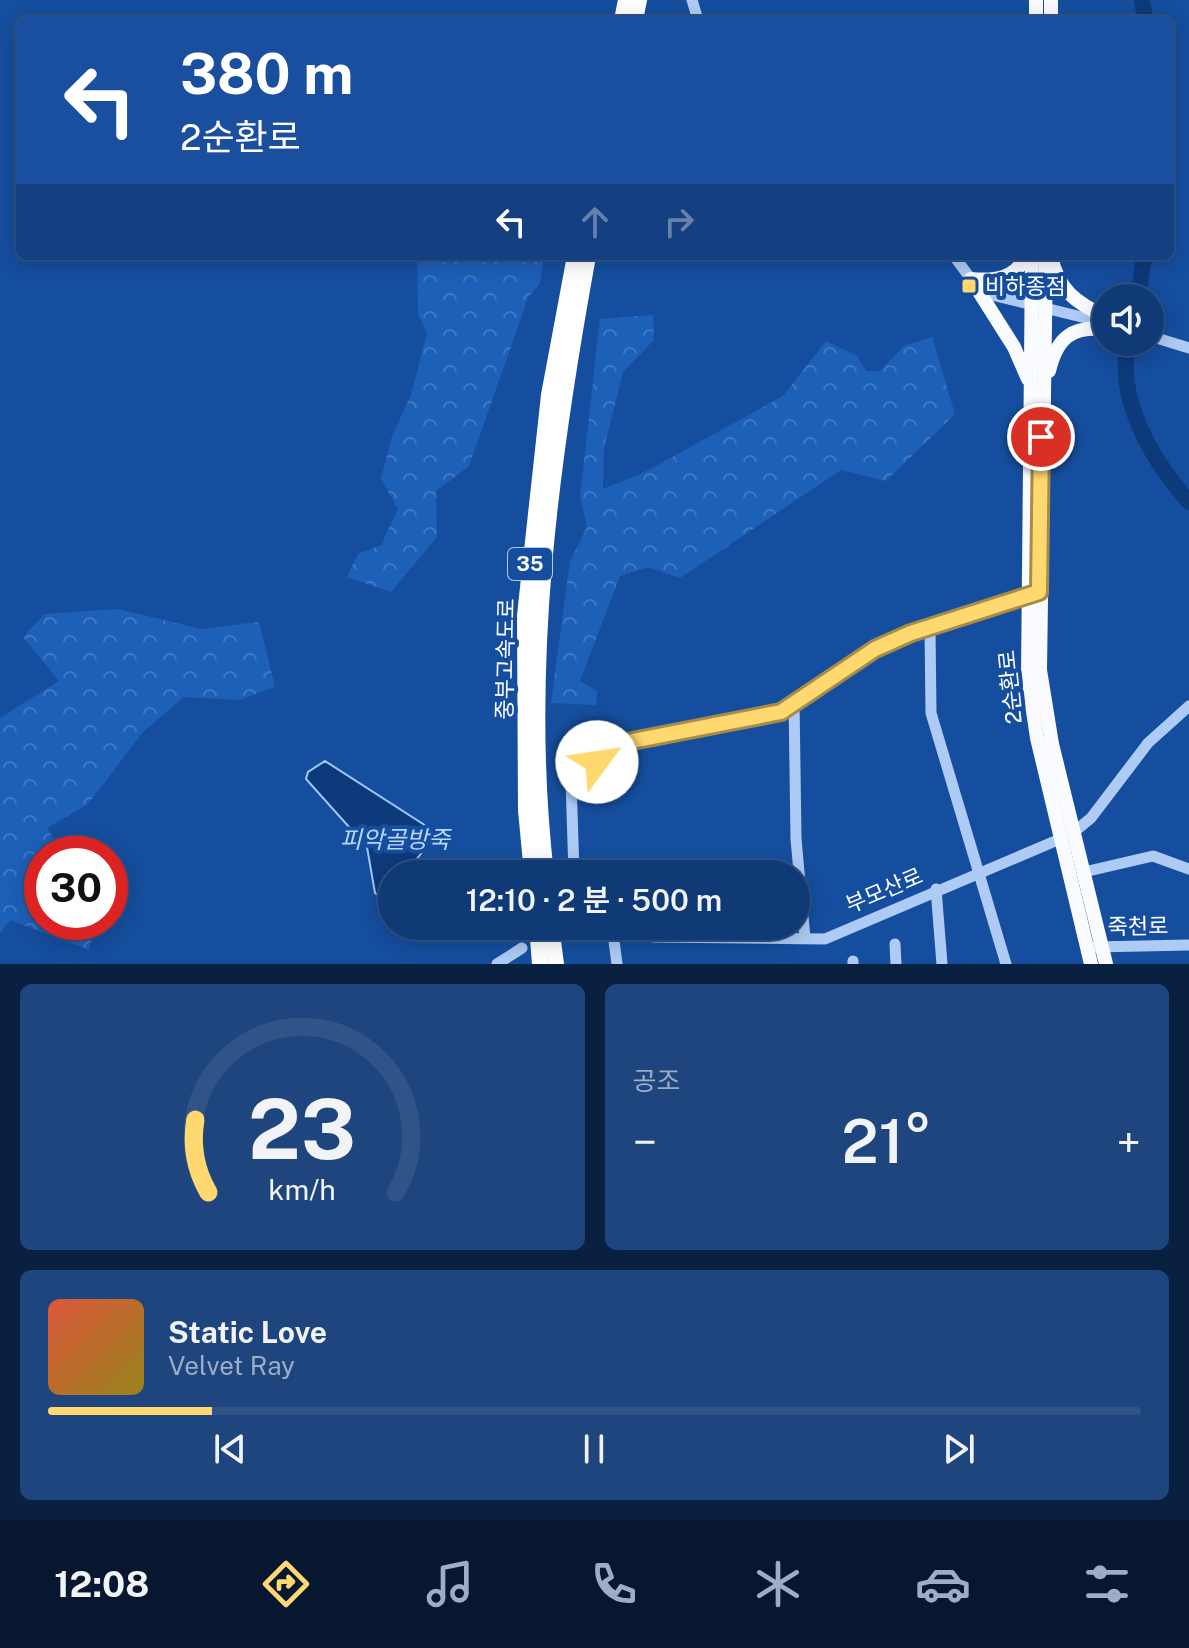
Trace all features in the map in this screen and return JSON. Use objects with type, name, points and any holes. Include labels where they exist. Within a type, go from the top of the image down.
[{"type":"highway","name":"중부고속도로","points":[[531,860],[526,810],[525,615],[549,395],[574,260]]},
{"type":"highway","name":"중부고속도로","points":[[544,860],[538,809],[539,616],[562,398],[587,260]]},
{"type":"highway","points":[[538,940],[540,964]]},
{"type":"highway","points":[[556,964],[557,940]]},
{"type":"main road","points":[[971,279],[998,280],[1018,269],[1026,260]]},
{"type":"main road","name":"2순환로","points":[[1030,260],[1038,305],[1043,399],[1033,594]]},
{"type":"main road","name":"2순환로","points":[[1048,260],[1038,305],[1030,384],[1032,707],[1094,947],[1106,964]]},
{"type":"main road","points":[[1051,260],[1062,288],[1092,314]]},
{"type":"main road","points":[[971,279],[989,296],[1030,384]]},
{"type":"main road","points":[[1043,399],[1058,343],[1072,331],[1092,324]]},
{"type":"main road","name":"2순환로","points":[[1067,836],[1084,872],[1094,947],[1091,964]]},
{"type":"street","points":[[957,260],[971,279]]},
{"type":"street","points":[[989,296],[1092,319]]},
{"type":"street","points":[[1164,340],[1189,348]]},
{"type":"street","points":[[574,860],[571,780],[622,743],[748,721],[781,712],[794,700],[875,649],[930,627],[1033,594]]},
{"type":"street","points":[[930,627],[931,713],[1006,964]]},
{"type":"street","points":[[794,700],[798,860]]},
{"type":"street","points":[[1067,836],[1091,818],[1148,743],[1189,706]]},
{"type":"street","name":"부모산로","points":[[810,938],[825,939],[936,889],[1067,836]]},
{"type":"street","points":[[1084,872],[1153,856],[1189,869]]},
{"type":"street","points":[[936,889],[942,964]]},
{"type":"street","points":[[614,940],[617,964]]},
{"type":"street","points":[[895,944],[896,964]]},
{"type":"street","name":"죽천로","points":[[1094,947],[1189,945]]},
{"type":"street","points":[[497,964],[522,948]]},
{"type":"green space","points":[[417,260],[543,260],[540,283],[528,298],[469,466],[436,491],[437,537],[391,592],[347,577],[358,554],[381,545],[398,509],[381,479],[392,436],[411,395],[427,333],[418,314]]},
{"type":"green space","points":[[653,315],[654,340],[623,372],[604,448],[603,489],[645,472],[783,396],[826,341],[857,356],[866,371],[880,371],[904,346],[932,337],[955,414],[886,481],[841,470],[680,578],[648,567],[620,576],[580,681],[597,691],[596,705],[551,703],[570,561],[587,527],[580,497],[600,319]]},
{"type":"green space","points":[[118,609],[201,629],[259,622],[275,687],[239,700],[184,697],[143,732],[88,804],[47,828],[52,836],[24,836],[24,925],[10,920],[0,933],[0,718],[59,681],[23,637],[45,614]]},
{"type":"green space","points":[[63,940],[91,940],[89,950]]},
{"type":"water","name":"피악골방죽","points":[[325,761],[437,833],[416,860],[378,860],[378,895],[375,893],[367,847],[306,779],[308,772]]},
{"type":"waterway","points":[[1142,0],[1144,16]]},
{"type":"waterway","points":[[1140,284],[1143,260]]},
{"type":"waterway","points":[[1127,356],[1127,386],[1140,428],[1162,467],[1189,502]]},
{"type":"place","name":"비하종점","points":[[969,286]]},
{"type":"route","points":[[597,762],[622,743],[748,721],[781,712],[794,700],[875,649],[911,633],[1039,592],[1041,437]]}]
